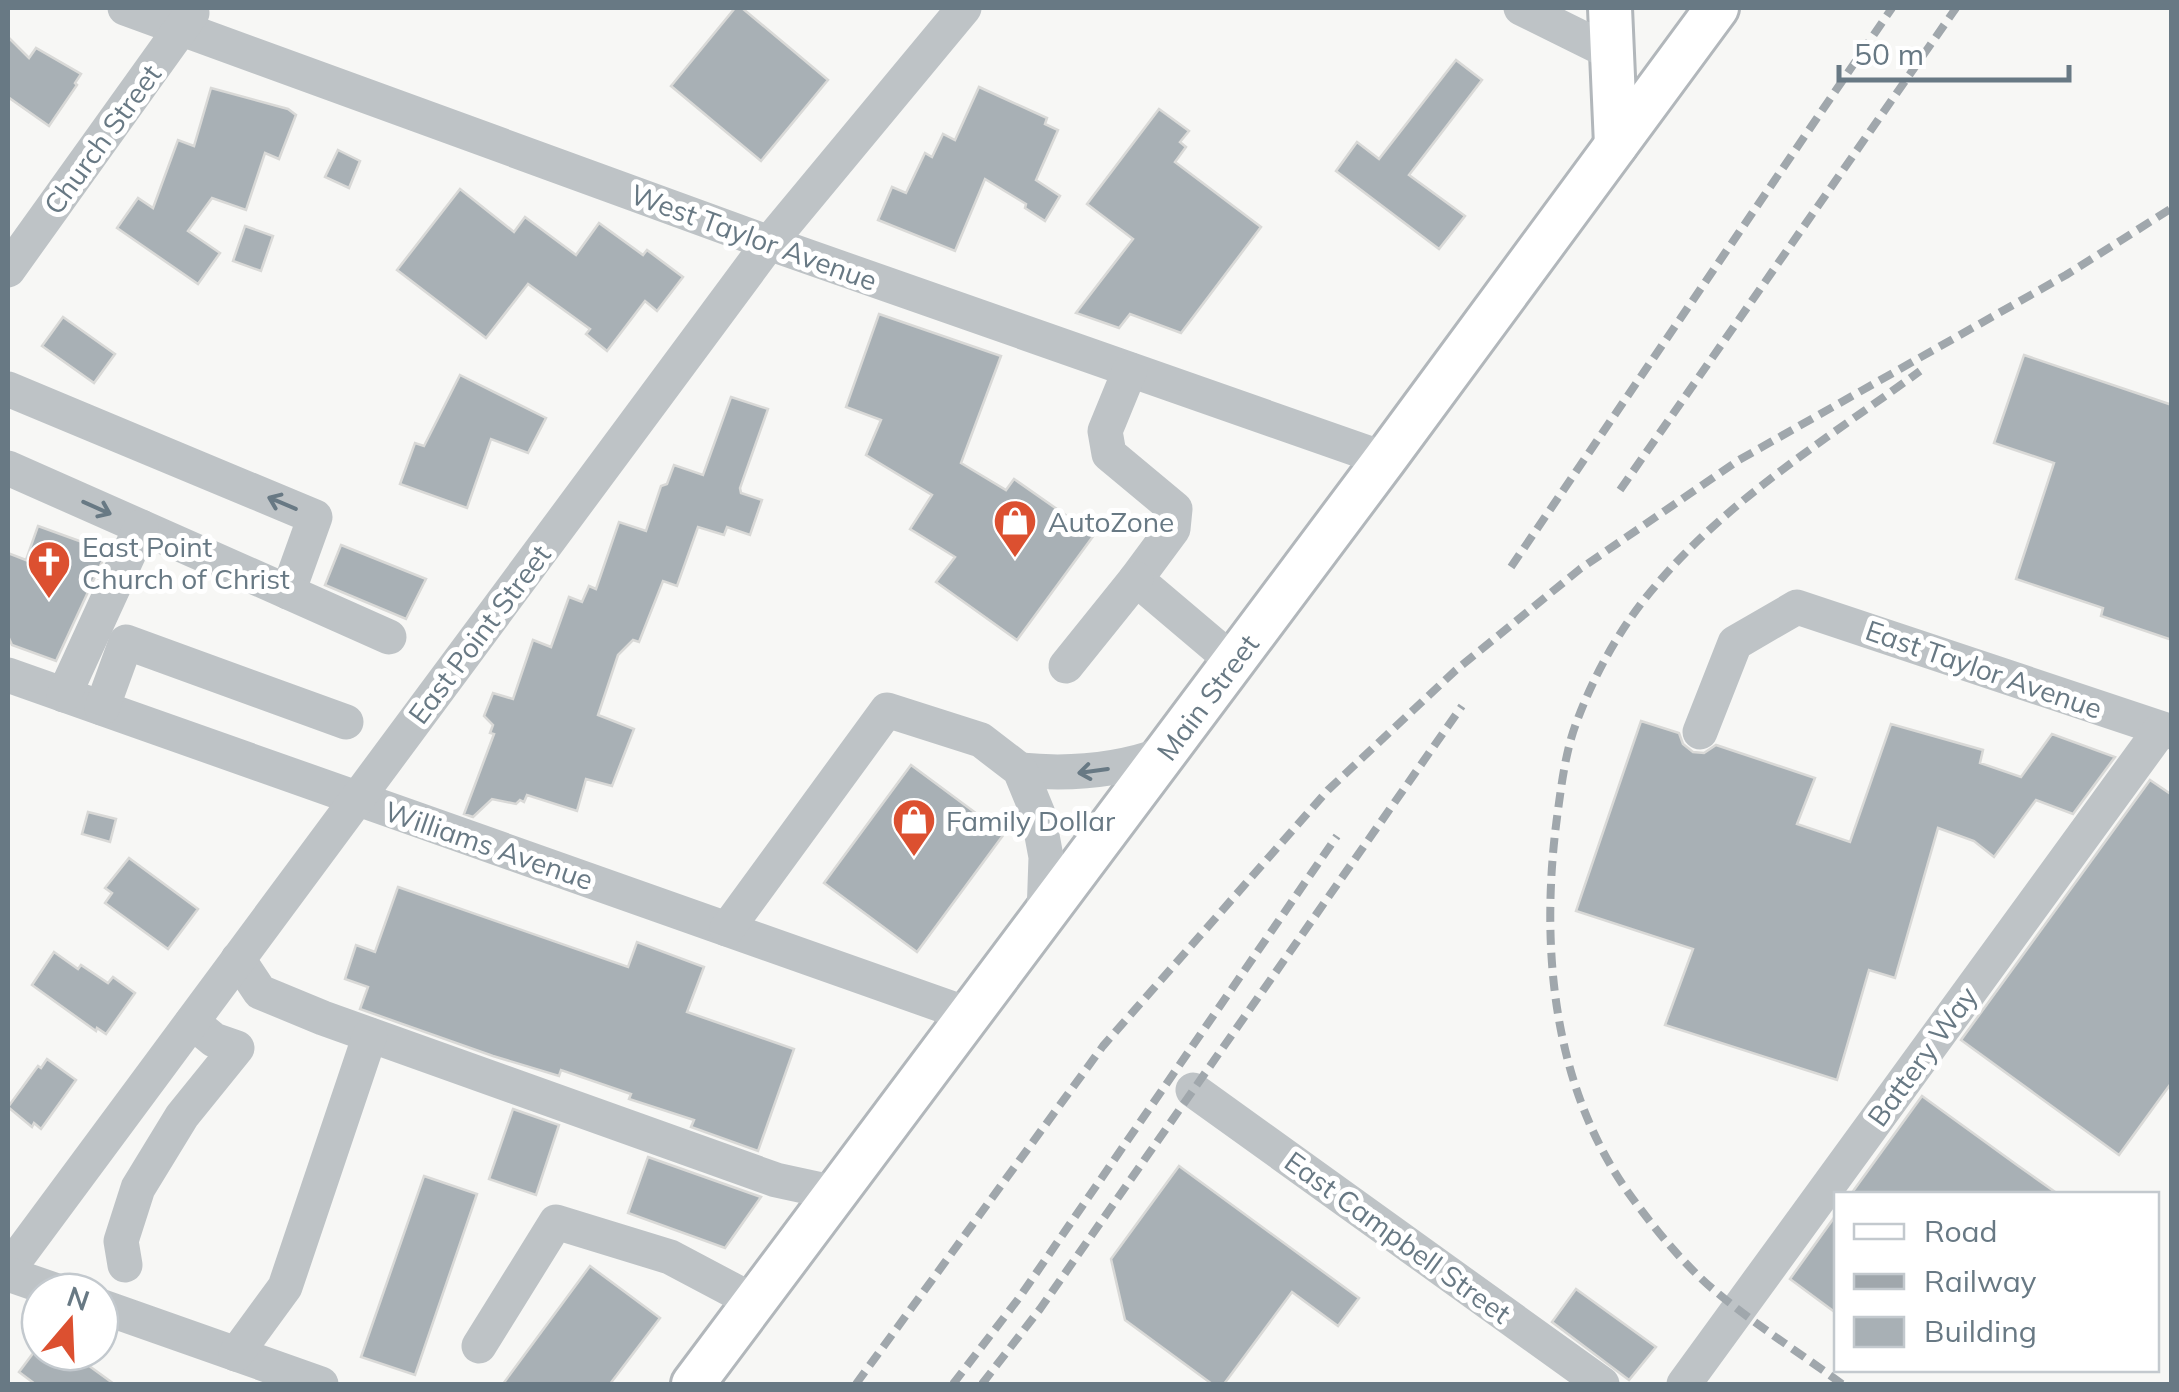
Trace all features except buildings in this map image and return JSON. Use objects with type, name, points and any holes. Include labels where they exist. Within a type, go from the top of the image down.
[{"type":"main road","points":[[1610,8],[1616,145]]},
{"type":"main road","name":"Main Street","points":[[693,1384],[1718,8]]},
{"type":"street","name":"West Taylor Avenue","points":[[126,8],[188,18],[769,243],[1385,459]]},
{"type":"street","name":"East Point Street","points":[[8,1272],[769,243],[964,8]]},
{"type":"street","points":[[1521,8],[1612,53]]},
{"type":"street","name":"Church Street","points":[[8,270],[188,18]]},
{"type":"street","points":[[1066,666],[1173,529],[1175,509],[1109,454],[1105,431],[1130,370]]},
{"type":"street","points":[[8,389],[315,517],[288,592]]},
{"type":"street","points":[[8,468],[389,637]]},
{"type":"street","points":[[64,696],[141,527]]},
{"type":"street","points":[[1136,580],[1234,662]]},
{"type":"street","name":"East Taylor Avenue","points":[[1700,732],[1735,642],[1797,606],[2166,730]]},
{"type":"street","points":[[102,708],[126,642],[346,722]]},
{"type":"street","name":"Williams Avenue","points":[[8,675],[970,1015]]},
{"type":"street","points":[[727,929],[887,710],[982,740],[1020,770],[1038,814],[1046,856],[1044,915]]},
{"type":"street","name":"Battery Way","points":[[1684,1384],[2166,730]]},
{"type":"street","points":[[1020,770],[1078,773],[1132,766],[1164,754]]},
{"type":"street","points":[[238,959],[260,992],[776,1180],[836,1193]]},
{"type":"street","points":[[125,1265],[122,1241],[138,1188],[182,1116],[237,1048],[214,1040],[192,1022]]},
{"type":"street","points":[[236,1354],[285,1287],[370,1035]]},
{"type":"street","name":"East Campbell Street","points":[[1194,1090],[1602,1384]]},
{"type":"street","points":[[138,1095],[160,1109],[182,1116]]},
{"type":"street","points":[[88,1161],[111,1178],[138,1188]]},
{"type":"street","points":[[479,1346],[556,1222],[670,1256],[755,1302]]},
{"type":"street","points":[[120,1313],[321,1384]]},
{"type":"railway","points":[[1511,567],[1892,8]]},
{"type":"railway","points":[[1620,490],[1956,8]]},
{"type":"railway","points":[[856,1384],[1103,1046],[1328,790],[1456,670],[1580,569],[1739,460],[2066,275],[2172,208]]},
{"type":"railway","points":[[1842,1384],[1745,1315],[1690,1267],[1625,1188],[1600,1145],[1580,1100],[1557,1005],[1550,907],[1553,858],[1573,732],[1600,669],[1640,605],[1681,558],[1744,500],[1920,371]]},
{"type":"railway","points":[[982,1384],[1040,1309],[1462,706]]},
{"type":"railway","points":[[953,1384],[1019,1298],[1337,836]]},
{"type":"place","name":"AutoZone","points":[[1015,559]]},
{"type":"place","name":"East Point Church of Christ","points":[[49,600]]},
{"type":"place","name":"Family Dollar","points":[[914,858]]}]
